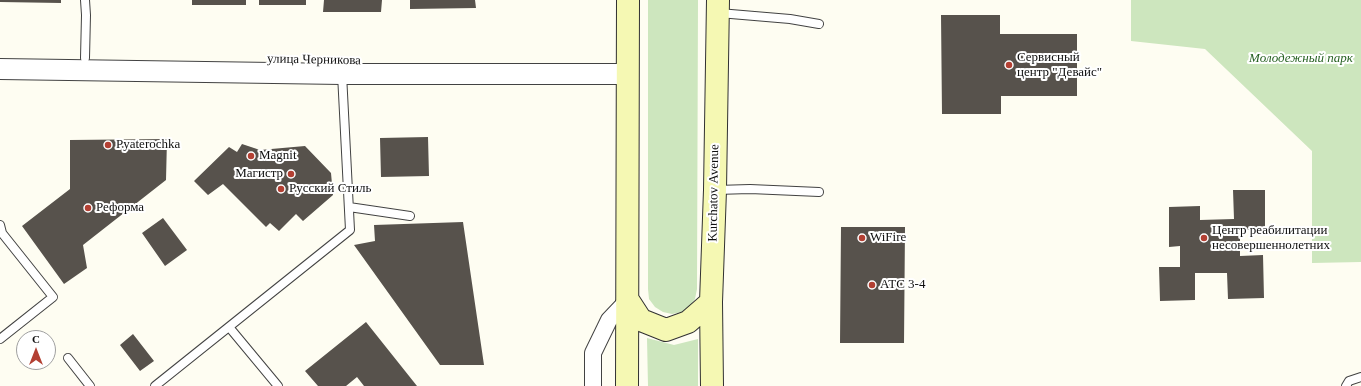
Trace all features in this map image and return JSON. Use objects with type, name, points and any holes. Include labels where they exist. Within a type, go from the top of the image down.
[{"type":"main road","points":[[627,386],[628,0]]},
{"type":"main road","name":"Kurchatov Avenue","points":[[712,386],[711,302],[715,190],[718,7]]},
{"type":"main road","points":[[628,300],[641,320],[666,330],[688,322],[711,302]]},
{"type":"street","name":"улица Черникова","points":[[0,57],[344,61],[627,68]]},
{"type":"street","name":"улица Черникова","points":[[0,69],[342,74],[627,68]]},
{"type":"street","points":[[593,386],[593,353],[609,320],[628,300]]},
{"type":"lane","points":[[85,0],[85,58]]},
{"type":"lane","points":[[718,7],[819,24]]},
{"type":"lane","points":[[155,386],[350,230],[342,74]]},
{"type":"lane","points":[[715,190],[750,189],[819,192]]},
{"type":"lane","points":[[349,207],[410,216]]},
{"type":"lane","points":[[0,225],[2,233],[53,297],[0,339]]},
{"type":"lane","points":[[229,327],[278,386]]},
{"type":"lane","points":[[68,358],[90,386]]},
{"type":"lane","points":[[1346,386],[1349,381],[1361,376]]},
{"type":"green space","points":[[648,0],[698,0],[697,289],[695,299],[689,307],[682,312],[672,314],[663,312],[655,307],[649,299],[648,289]]},
{"type":"green space","name":"Молодежный парк","points":[[1131,0],[1361,0],[1361,262],[1312,263],[1312,151],[1205,49],[1131,41]]},
{"type":"green space","points":[[647,338],[674,345],[698,339],[698,386],[648,386]]},
{"type":"building","points":[[0,0],[61,0],[61,3],[0,2]]},
{"type":"building","points":[[192,0],[246,0],[246,5],[192,5]]},
{"type":"building","points":[[259,0],[306,0],[306,5],[259,5]]},
{"type":"building","points":[[324,0],[382,0],[381,12],[323,12]]},
{"type":"building","points":[[410,0],[475,0],[476,8],[410,9]]},
{"type":"building","name":"Сервисный центр \"Девайс\"","points":[[941,15],[1000,15],[1000,34],[1077,34],[1077,96],[1001,96],[1001,114],[942,114]]},
{"type":"building","points":[[428,137],[429,176],[381,177],[380,138]]},
{"type":"building","name":"Реформа","points":[[167,139],[166,180],[83,245],[87,268],[64,284],[22,226],[70,189],[70,140]]},
{"type":"building","name":"Русский Стиль","points":[[242,144],[260,150],[305,146],[331,173],[333,195],[303,221],[296,214],[279,231],[270,223],[266,227],[223,184],[208,195],[194,181],[229,147],[237,152]]},
{"type":"building","name":"Центр реабилитации несовершеннолетних","points":[[1233,190],[1265,190],[1265,230],[1240,230],[1240,256],[1263,255],[1264,298],[1228,299],[1227,273],[1195,273],[1195,300],[1160,301],[1159,267],[1180,267],[1180,246],[1169,247],[1169,207],[1200,206],[1200,220],[1234,219]]},
{"type":"building","points":[[163,218],[187,250],[165,266],[142,233]]},
{"type":"building","points":[[463,222],[484,365],[440,365],[354,245],[375,241],[374,225]]},
{"type":"building","name":"АТС 3-4","points":[[841,227],[905,227],[904,343],[840,343]]},
{"type":"building","points":[[366,322],[417,386],[364,386],[357,377],[346,386],[318,386],[305,371]]},
{"type":"building","points":[[133,334],[154,361],[140,371],[120,345]]},
{"type":"place","name":"Сервисный центр \"Девайс\"","points":[[1009,65]]},
{"type":"place","name":"Pyaterochka","points":[[108,145]]},
{"type":"place","name":"Magnit","points":[[251,156]]},
{"type":"place","name":"Магистр","points":[[291,174]]},
{"type":"place","name":"Русский Стиль","points":[[281,189]]},
{"type":"place","name":"Реформа","points":[[88,208]]},
{"type":"place","name":"WiFire","points":[[862,238]]},
{"type":"place","name":"Центр реабилитации несовершеннолетних","points":[[1204,238]]},
{"type":"place","name":"АТС 3-4","points":[[872,285]]}]
